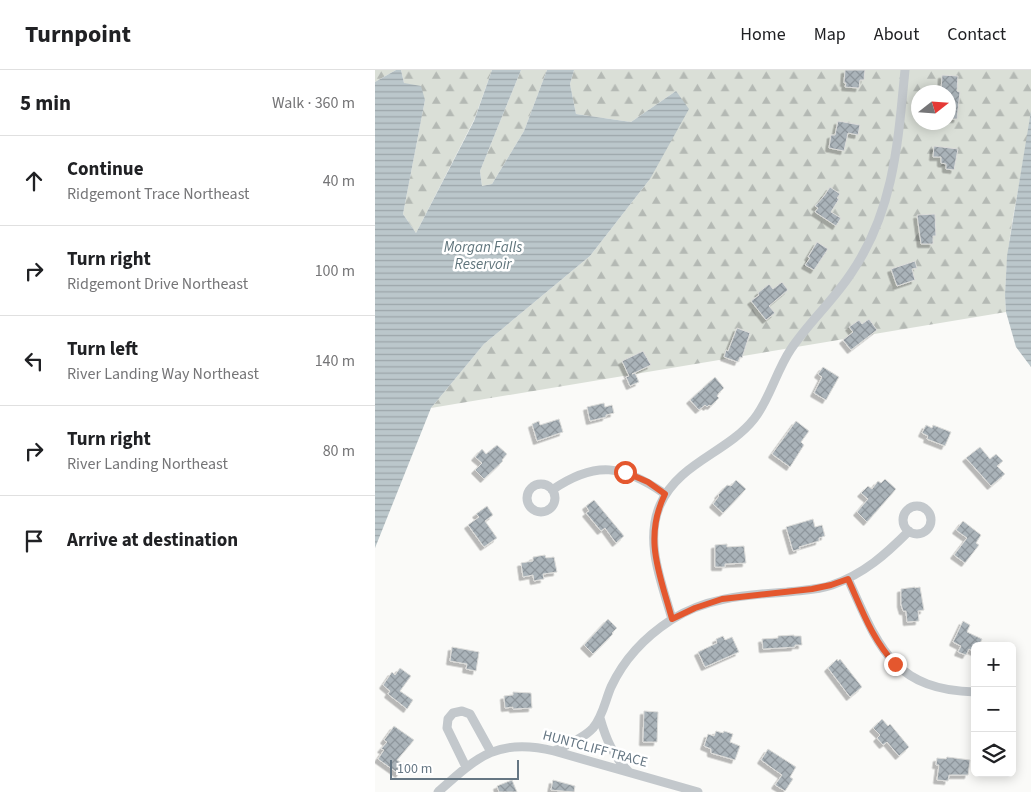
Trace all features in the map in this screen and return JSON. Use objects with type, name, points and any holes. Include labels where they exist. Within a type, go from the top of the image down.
[{"type":"street","points":[[672,619],[655,557],[653,542],[656,517],[665,494],[682,474],[738,434],[753,420],[790,350],[840,290],[864,253],[881,215],[892,177],[899,138],[905,70]]},
{"type":"street","points":[[552,490],[581,473],[595,470],[610,470],[637,476],[665,494]]},
{"type":"street","points":[[554,750],[586,733],[600,718],[611,686],[627,660],[647,638],[672,619],[695,608],[722,599],[812,589],[848,579],[872,565],[909,531]]},
{"type":"street","points":[[848,579],[874,636],[884,652],[895,664],[912,677],[930,686],[950,691],[971,692]]},
{"type":"street","points":[[467,767],[447,728],[448,719],[453,713],[462,711],[470,714],[491,752]]},
{"type":"street","points":[[600,718],[605,737],[618,761],[629,772]]},
{"type":"street","name":"HUNTCLIFF TRACE","points":[[438,792],[467,767],[491,752],[522,745],[554,750],[698,792]]},
{"type":"green space","points":[[375,70],[396,70],[375,82]]},
{"type":"green space","points":[[401,70],[492,70],[474,120],[416,233],[403,214],[425,100],[404,83]]},
{"type":"green space","points":[[521,70],[547,70],[524,131],[492,184],[482,186],[480,171]]},
{"type":"green space","points":[[574,70],[1031,70],[1031,113],[1010,237],[1007,262],[1006,312],[431,408],[484,344],[590,256],[650,179],[676,91],[631,122],[576,114],[570,84]]},
{"type":"water","name":"Morgan Falls Reservoir","points":[[396,70],[401,70],[404,83],[421,86],[425,100],[403,214],[416,233],[474,121],[492,70],[521,70],[480,171],[482,186],[492,184],[524,131],[547,70],[574,70],[570,84],[576,114],[631,122],[676,91],[689,109],[650,179],[590,256],[484,344],[431,408],[375,548],[375,82]]},
{"type":"water","points":[[1031,111],[1031,367],[1016,347],[1006,312],[1005,295],[1007,256]]},
{"type":"building","points":[[845,70],[865,70],[864,80],[860,80],[859,88],[845,87]]},
{"type":"building","points":[[942,75],[958,76],[957,91],[960,92],[957,119],[956,85],[941,85]]},
{"type":"building","points":[[838,121],[860,125],[858,135],[848,133],[844,151],[829,148],[831,135],[835,135]]},
{"type":"building","points":[[934,146],[958,149],[954,170],[946,169],[946,164],[941,163],[941,157],[933,157]]},
{"type":"building","points":[[830,187],[840,194],[831,212],[841,218],[836,226],[815,212],[818,208],[815,206]]},
{"type":"building","points":[[935,214],[936,236],[933,236],[933,244],[921,244],[917,215]]},
{"type":"building","points":[[817,242],[828,249],[814,270],[805,265]]},
{"type":"building","points":[[915,261],[917,268],[912,269],[915,280],[897,286],[891,269]]},
{"type":"building","points":[[782,282],[788,290],[769,306],[775,313],[766,320],[751,301],[769,284],[773,289]]},
{"type":"building","points":[[869,319],[877,330],[851,350],[843,340],[853,332],[849,327],[859,320],[862,324]]},
{"type":"building","points":[[737,328],[750,333],[742,358],[740,357],[738,362],[724,357]]},
{"type":"building","points":[[643,351],[651,365],[632,374],[635,373],[639,382],[630,386],[626,377],[629,376],[622,361]]},
{"type":"building","points":[[823,367],[839,377],[826,400],[814,393],[822,377],[818,374]]},
{"type":"building","points":[[715,377],[724,388],[717,396],[719,398],[711,406],[707,407],[705,405],[699,410],[690,400]]},
{"type":"building","points":[[604,403],[605,407],[612,405],[614,413],[590,421],[587,407]]},
{"type":"building","points":[[559,419],[563,432],[537,441],[532,424],[539,421],[540,425]]},
{"type":"building","points":[[796,421],[809,431],[801,442],[804,445],[790,467],[772,454]]},
{"type":"building","points":[[926,425],[932,428],[933,425],[951,432],[945,446],[927,439],[928,436],[922,433]]},
{"type":"building","points":[[497,445],[507,454],[503,461],[484,479],[475,470],[482,463],[475,457],[482,449],[486,454]]},
{"type":"building","points":[[980,447],[990,459],[996,454],[1003,461],[997,466],[1005,474],[991,486],[966,458]]},
{"type":"building","points":[[885,479],[896,489],[867,522],[857,512],[868,499],[861,493],[868,486],[872,489],[878,481],[881,483]]},
{"type":"building","points":[[736,480],[746,489],[723,513],[713,504],[727,485],[731,486]]},
{"type":"building","points":[[594,500],[624,536],[616,543],[605,528],[601,531],[586,513],[589,511],[586,506]]},
{"type":"building","points":[[487,506],[493,515],[485,521],[497,538],[484,547],[468,525],[479,517],[476,514]]},
{"type":"building","points":[[813,519],[815,527],[822,525],[825,536],[819,538],[819,541],[799,547],[800,549],[793,551],[786,527]]},
{"type":"building","points":[[963,521],[981,535],[976,543],[979,545],[965,563],[954,555],[967,538],[956,530]]},
{"type":"building","points":[[727,544],[727,547],[744,546],[746,563],[725,564],[725,567],[715,567],[715,545]]},
{"type":"building","points":[[545,555],[546,558],[554,557],[557,572],[543,574],[544,579],[534,581],[533,575],[523,577],[521,563],[533,561],[533,557]]},
{"type":"building","points":[[920,587],[924,610],[918,611],[919,621],[907,622],[906,611],[903,611],[901,604],[901,589]]},
{"type":"building","points":[[608,619],[617,628],[593,654],[584,645]]},
{"type":"building","points":[[963,621],[970,625],[967,632],[982,639],[981,642],[971,642],[971,650],[969,649],[966,655],[958,652],[961,646],[953,642]]},
{"type":"building","points":[[794,635],[801,636],[802,645],[763,649],[762,639]]},
{"type":"building","points":[[723,636],[725,640],[732,637],[739,652],[705,667],[698,652],[717,643],[716,639]]},
{"type":"building","points":[[452,647],[479,652],[476,671],[466,669],[467,664],[450,661]]},
{"type":"building","points":[[837,659],[838,661],[840,659],[862,687],[850,697],[828,668]]},
{"type":"building","points":[[400,668],[411,676],[400,691],[413,700],[407,709],[388,694],[390,691],[383,685],[392,672],[395,675]]},
{"type":"building","points":[[513,692],[531,693],[532,708],[505,708],[504,696],[513,695]]},
{"type":"building","points":[[644,711],[658,712],[657,742],[643,742]]},
{"type":"building","points":[[882,719],[888,726],[890,724],[909,747],[899,756],[887,742],[883,745],[877,738],[880,735],[873,728]]},
{"type":"building","points":[[394,726],[414,740],[397,760],[405,765],[399,774],[378,759],[384,750],[381,749],[387,742],[384,740]]},
{"type":"building","points":[[716,731],[733,734],[730,742],[740,746],[735,760],[711,753],[711,749],[704,746],[708,734],[714,736]]},
{"type":"building","points":[[768,749],[796,767],[790,777],[793,779],[785,791],[775,785],[782,775],[761,760]]},
{"type":"building","points":[[947,757],[970,760],[968,775],[949,775],[948,781],[937,780],[939,765],[936,765],[937,758],[946,759]]},
{"type":"building","points":[[512,780],[517,792],[499,792],[497,786]]},
{"type":"building","points":[[553,780],[575,786],[574,792],[551,790]]},
{"type":"route","points":[[625,472],[648,482],[665,494],[656,517],[653,542],[655,557],[672,619],[695,608],[722,599],[812,589],[848,579],[874,636],[884,652],[895,664]]}]
